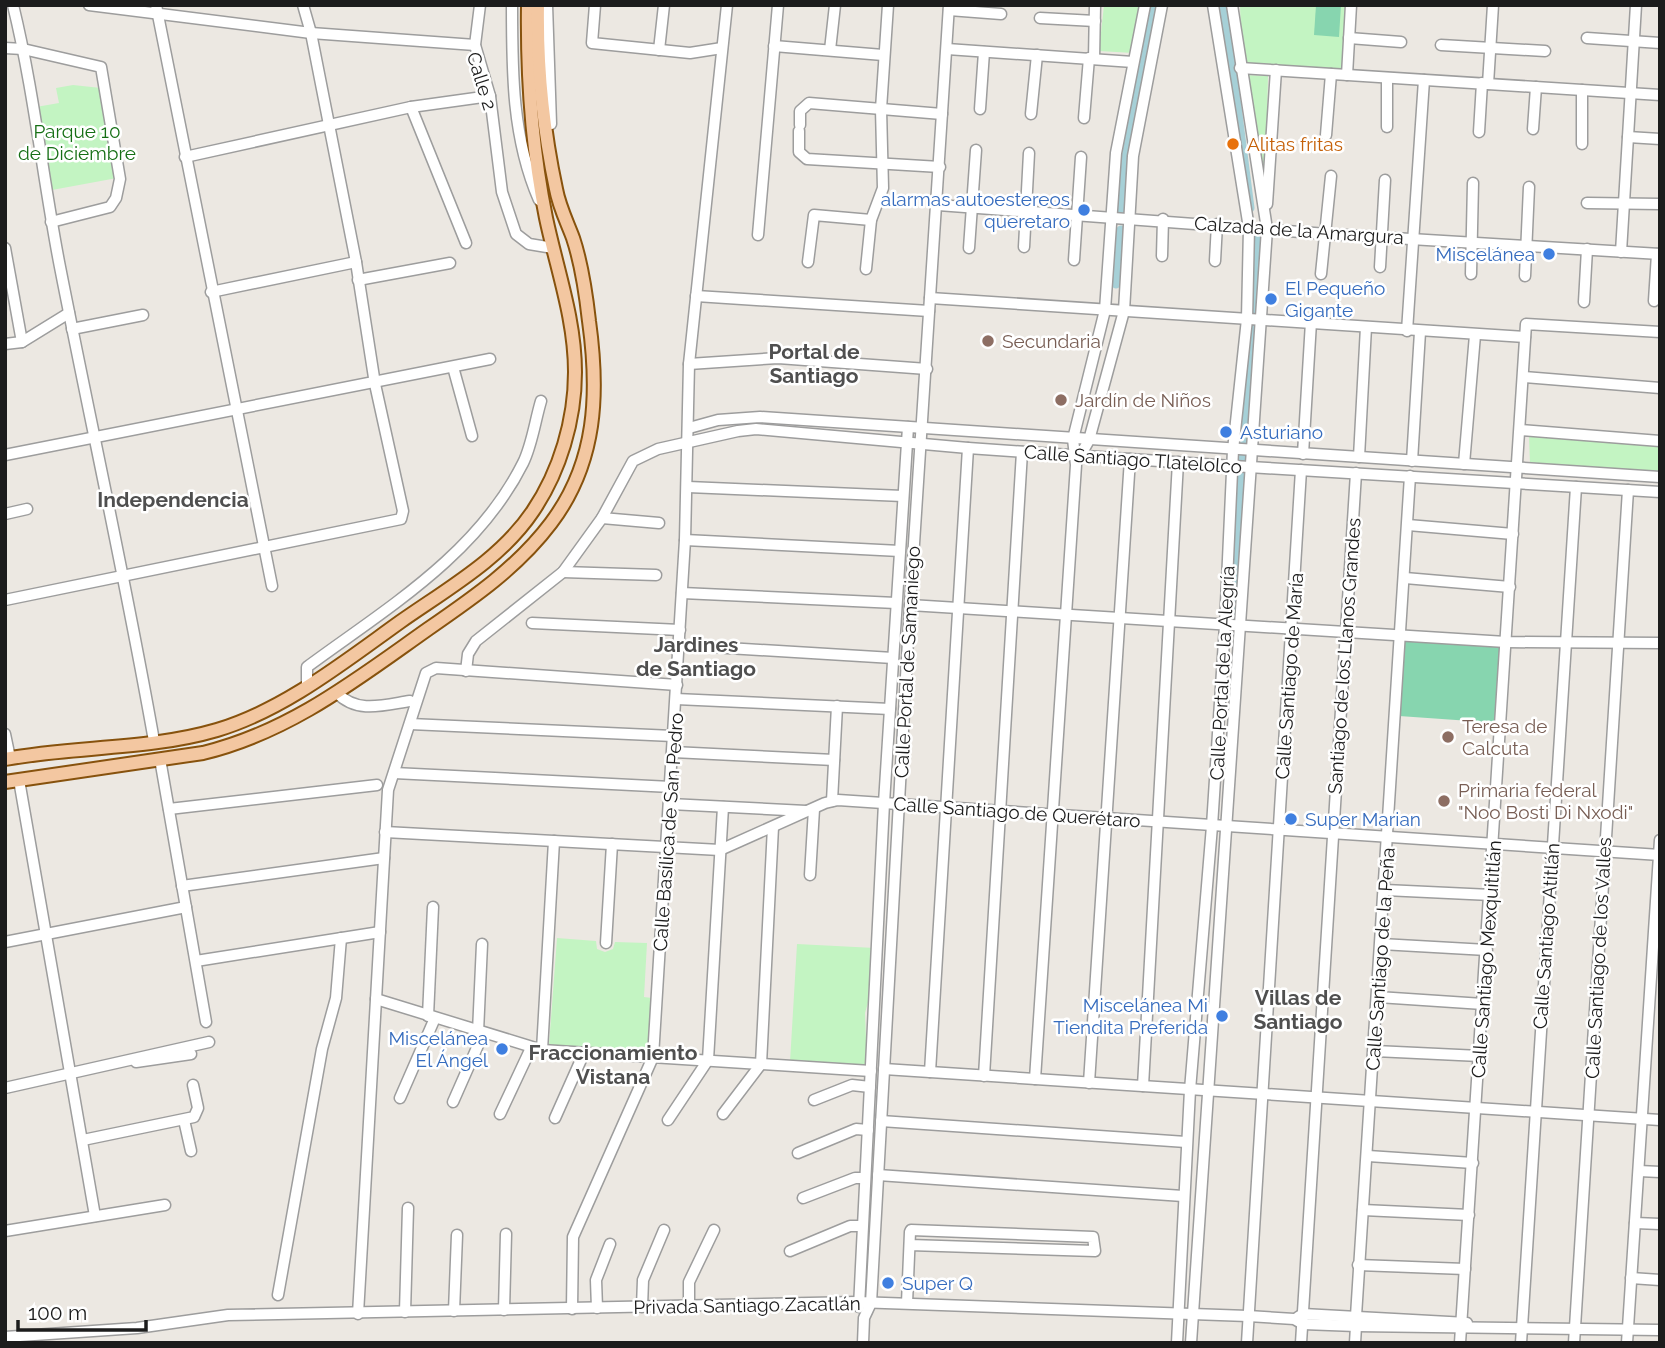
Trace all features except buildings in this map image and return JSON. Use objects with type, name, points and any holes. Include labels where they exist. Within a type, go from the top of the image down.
[{"type":"main road","points":[[7,758],[154,741],[204,733],[240,723],[307,684],[483,564],[517,533],[547,487],[568,428],[575,373],[568,309],[545,215],[528,82],[528,5]]},
{"type":"main road","points":[[5,782],[234,745],[293,720],[337,693],[503,574],[553,521],[578,478],[590,440],[596,382],[587,303],[573,238],[560,207],[544,127],[538,5]]},
{"type":"street","points":[[13,5],[23,48],[51,222],[125,575],[154,741]]},
{"type":"street","name":"Calle 2","points":[[89,5],[159,16],[311,33],[475,45],[490,96],[502,192],[516,234],[529,244],[553,247]]},
{"type":"street","points":[[156,5],[211,292],[272,586]]},
{"type":"street","points":[[5,600],[401,519],[403,511],[375,384],[356,262],[311,33],[303,5]]},
{"type":"street","points":[[475,45],[480,5]]},
{"type":"street","points":[[512,5],[515,114],[530,180],[545,215]]},
{"type":"street","points":[[547,5],[550,119],[573,238]]},
{"type":"street","points":[[595,5],[592,43],[690,53],[722,48]]},
{"type":"street","points":[[659,50],[664,5]]},
{"type":"street","name":"Calle Basílica de San Pedro","points":[[572,1309],[573,1237],[653,1057],[688,487],[690,364],[727,5]]},
{"type":"street","points":[[758,235],[778,5]]},
{"type":"street","points":[[830,50],[835,5]]},
{"type":"street","points":[[866,270],[871,220],[883,188],[881,109],[888,5]]},
{"type":"street","points":[[1084,118],[1095,5]]},
{"type":"street","points":[[1035,1079],[1077,459],[1073,439],[1105,310],[1116,153],[1145,5]]},
{"type":"street","points":[[1077,459],[1089,440],[1124,311],[1133,156],[1163,5]]},
{"type":"street","name":"Calle Portal de la Alegría","points":[[1177,1343],[1186,1142],[1212,825],[1233,450],[1247,319],[1249,228],[1213,5]]},
{"type":"street","name":"Calle Portal de la Alegría","points":[[1191,1343],[1262,320],[1266,225],[1232,5]]},
{"type":"street","points":[[1347,75],[1351,5]]},
{"type":"street","points":[[1479,132],[1493,5]]},
{"type":"street","points":[[1621,252],[1636,5]]},
{"type":"street","points":[[949,8],[1001,15]]},
{"type":"street","name":"Calle Portal de Samaniego","points":[[863,1343],[864,1318],[871,1303],[910,605],[949,8]]},
{"type":"street","points":[[1040,18],[1095,21]]},
{"type":"street","points":[[1349,38],[1401,41]]},
{"type":"street","points":[[1587,38],[1660,43]]},
{"type":"street","points":[[1441,45],[1545,51]]},
{"type":"street","points":[[774,46],[883,55]]},
{"type":"street","points":[[5,48],[23,48],[101,67],[120,179],[116,198],[110,206],[51,222]]},
{"type":"street","points":[[947,49],[1133,62]]},
{"type":"street","points":[[980,109],[984,51]]},
{"type":"street","points":[[1031,114],[1037,55]]},
{"type":"street","points":[[1240,68],[1660,95]]},
{"type":"street","name":"Calzada de la Amargura","points":[[1266,225],[1276,71]]},
{"type":"street","points":[[1326,135],[1331,74]]},
{"type":"street","points":[[1387,78],[1387,127]]},
{"type":"street","points":[[1407,331],[1424,80]]},
{"type":"street","points":[[1533,129],[1536,87]]},
{"type":"street","points":[[1582,90],[1582,144]]},
{"type":"street","points":[[185,157],[411,107],[490,96]]},
{"type":"street","points":[[940,167],[802,158],[799,152],[799,128],[800,111],[808,103],[943,114]]},
{"type":"street","points":[[411,107],[466,243]]},
{"type":"street","points":[[1628,137],[1660,139]]},
{"type":"street","points":[[970,248],[976,150]]},
{"type":"street","points":[[1024,247],[1029,153]]},
{"type":"street","points":[[1074,260],[1081,157]]},
{"type":"street","points":[[1321,274],[1328,234],[1331,176]]},
{"type":"street","points":[[1380,267],[1385,180]]},
{"type":"street","points":[[1471,274],[1474,243],[1473,183]]},
{"type":"street","points":[[1525,276],[1529,187]]},
{"type":"street","points":[[1587,202],[1660,204]]},
{"type":"street","name":"Calzada de la Amargura","points":[[938,205],[1110,218],[1163,219],[1249,228],[1266,225],[1328,234],[1658,254]]},
{"type":"street","points":[[808,262],[814,215],[871,220]]},
{"type":"street","points":[[1162,256],[1163,219]]},
{"type":"street","points":[[1215,261],[1217,224]]},
{"type":"street","points":[[5,248],[22,342]]},
{"type":"street","points":[[1584,302],[1587,250]]},
{"type":"street","points":[[1654,301],[1658,254]]},
{"type":"street","points":[[211,292],[356,262]]},
{"type":"street","points":[[358,280],[450,263]]},
{"type":"street","points":[[696,296],[929,311]]},
{"type":"street","points":[[930,298],[1525,337]]},
{"type":"street","points":[[5,344],[22,342],[69,313]]},
{"type":"street","points":[[72,329],[143,315]]},
{"type":"street","points":[[1303,454],[1311,322]]},
{"type":"street","name":"Calle Santiago Mexquititlán","points":[[1460,1343],[1526,324],[1660,332]]},
{"type":"street","points":[[1359,457],[1366,327]]},
{"type":"street","points":[[1412,461],[1420,332]]},
{"type":"street","points":[[1464,464],[1475,335]]},
{"type":"street","points":[[690,364],[778,358],[927,369]]},
{"type":"street","points":[[5,455],[375,384],[490,359]]},
{"type":"street","points":[[453,367],[472,436]]},
{"type":"street","points":[[1524,377],[1660,388]]},
{"type":"street","points":[[307,684],[307,667],[436,573],[481,528],[524,460],[541,401]]},
{"type":"street","name":"Calle Santiago Tlatelolco","points":[[690,428],[718,420],[760,417],[1660,477]]},
{"type":"street","name":"Calle Portal de Samaniego","points":[[864,1318],[857,1302],[908,427]]},
{"type":"street","name":"Calle Santiago Tlatelolco","points":[[466,671],[468,654],[475,641],[563,572],[602,519],[633,461],[658,449],[756,429],[920,442],[1077,459],[1130,459],[1660,492]]},
{"type":"street","points":[[1521,430],[1660,441]]},
{"type":"street","points":[[930,1072],[968,448]]},
{"type":"street","points":[[984,1076],[1022,452]]},
{"type":"street","points":[[1089,1083],[1130,459]]},
{"type":"street","points":[[1143,1086],[1160,822],[1178,462]]},
{"type":"street","name":"Calle Santiago de María","points":[[1247,1343],[1294,628],[1301,470]]},
{"type":"street","name":"Santiago de los Llanos Grandes","points":[[1301,1343],[1300,1319],[1317,1097],[1356,473]]},
{"type":"street","name":"Calle Santiago de la Peña","points":[[1354,1343],[1375,1051],[1410,477]]},
{"type":"street","points":[[688,487],[903,496]]},
{"type":"street","name":"Calle Santiago Atitlán","points":[[1521,1343],[1576,487]]},
{"type":"street","name":"Calle Santiago de los Valles","points":[[1574,1343],[1628,490]]},
{"type":"street","points":[[5,514],[27,509]]},
{"type":"street","points":[[602,519],[659,523]]},
{"type":"street","points":[[1408,525],[1513,534]]},
{"type":"street","points":[[685,540],[900,551]]},
{"type":"street","points":[[563,572],[656,575]]},
{"type":"street","points":[[1405,578],[1510,587]]},
{"type":"street","points":[[682,593],[896,603]]},
{"type":"street","points":[[910,605],[1225,625],[1240,623],[1506,642],[1660,643]]},
{"type":"street","points":[[532,623],[680,630]]},
{"type":"street","points":[[679,645],[893,658]]},
{"type":"street","points":[[358,1314],[388,785],[426,673],[430,669],[677,685]]},
{"type":"street","points":[[337,693],[357,706],[371,707],[410,701]]},
{"type":"street","points":[[676,699],[890,709]]},
{"type":"street","points":[[832,801],[837,706]]},
{"type":"street","points":[[410,724],[673,737]]},
{"type":"street","points":[[5,734],[7,758]]},
{"type":"street","points":[[673,752],[834,760]]},
{"type":"street","points":[[160,759],[206,1023]]},
{"type":"street","points":[[394,773],[671,788]]},
{"type":"street","points":[[19,780],[95,1216]]},
{"type":"street","points":[[169,809],[377,785]]},
{"type":"street","name":"Calle Santiago de Querétaro","points":[[385,832],[720,850],[832,801],[1659,855]]},
{"type":"street","points":[[670,804],[811,810],[810,875]]},
{"type":"street","points":[[668,1120],[708,1060],[723,807]]},
{"type":"street","points":[[723,1114],[761,1064],[773,827]]},
{"type":"street","points":[[1627,1343],[1660,840]]},
{"type":"street","points":[[542,1050],[554,841]]},
{"type":"street","points":[[606,943],[612,844]]},
{"type":"street","points":[[182,886],[384,858]]},
{"type":"street","points":[[1385,890],[1491,895]]},
{"type":"street","points":[[5,942],[186,907]]},
{"type":"street","points":[[400,1098],[431,1017],[433,907]]},
{"type":"street","points":[[196,961],[380,932]]},
{"type":"street","points":[[278,1295],[322,1049],[336,998],[341,938]]},
{"type":"street","points":[[453,1102],[480,1033],[482,943]]},
{"type":"street","points":[[1381,944],[1487,950]]},
{"type":"street","points":[[1378,997],[1483,1004]]},
{"type":"street","points":[[376,999],[542,1050],[871,1071]]},
{"type":"street","points":[[5,1088],[209,1042]]},
{"type":"street","points":[[500,1114],[531,1048]]},
{"type":"street","points":[[1375,1051],[1480,1056]]},
{"type":"street","points":[[555,1118],[584,1053]]},
{"type":"street","points":[[128,1062],[148,1062],[191,1054]]},
{"type":"street","points":[[884,1069],[1660,1120]]},
{"type":"street","points":[[83,1140],[184,1120],[198,1113],[193,1086]]},
{"type":"street","points":[[814,1100],[852,1086],[870,1087]]},
{"type":"street","points":[[184,1120],[191,1151]]},
{"type":"street","points":[[881,1121],[1186,1142]]},
{"type":"street","points":[[798,1153],[856,1129],[868,1130]]},
{"type":"street","points":[[1368,1156],[1473,1163]]},
{"type":"street","points":[[1639,1171],[1660,1172]]},
{"type":"street","points":[[878,1175],[1183,1196]]},
{"type":"street","points":[[803,1198],[855,1178],[865,1178]]},
{"type":"street","points":[[5,1231],[165,1205]]},
{"type":"street","points":[[405,1312],[408,1208]]},
{"type":"street","points":[[1363,1210],[1469,1214]]},
{"type":"street","points":[[1635,1223],[1660,1224]]},
{"type":"street","points":[[790,1251],[850,1226],[862,1226]]},
{"type":"street","points":[[642,1307],[643,1280],[664,1230]]},
{"type":"street","points":[[689,1306],[689,1282],[714,1230]]},
{"type":"street","points":[[907,1303],[910,1245],[911,1230],[1093,1237],[1095,1251],[910,1245]]},
{"type":"street","points":[[1012,1233],[1012,1249]]},
{"type":"street","points":[[504,1310],[506,1234]]},
{"type":"street","points":[[454,1311],[457,1235]]},
{"type":"street","points":[[597,1308],[596,1280],[610,1244]]},
{"type":"street","points":[[1358,1265],[1465,1269]]},
{"type":"street","points":[[1632,1278],[1660,1280]]},
{"type":"street","name":"Privada Santiago Zacatlán","points":[[5,1337],[137,1328],[228,1315],[857,1302],[1521,1329]]},
{"type":"street","points":[[1521,1329],[1660,1330]]},
{"type":"green space","points":[[1104,5],[1142,5],[1133,53],[1099,51]]},
{"type":"green space","points":[[1240,5],[1352,5],[1347,72],[1242,66]]},
{"type":"green space","points":[[1316,5],[1341,5],[1339,37],[1314,35]]},
{"type":"green space","points":[[1245,75],[1268,76],[1265,198]]},
{"type":"green space","name":"Parque 10 de Diciembre","points":[[73,85],[101,88],[117,178],[52,190],[36,107],[59,103],[56,88]]},
{"type":"green space","points":[[1529,435],[1660,442],[1660,473],[1530,464]]},
{"type":"green space","points":[[1404,639],[1503,646],[1499,723],[1399,716]]},
{"type":"green space","points":[[557,938],[596,941],[597,949],[605,952],[613,949],[615,942],[647,943],[644,997],[652,998],[649,1051],[549,1045]]},
{"type":"green space","points":[[797,944],[875,948],[871,992],[865,1013],[867,1065],[790,1062]]},
{"type":"waterway","points":[[1122,211],[1126,157],[1154,5]]},
{"type":"waterway","points":[[1224,5],[1250,208]]},
{"type":"waterway","points":[[1116,284],[1121,230]]},
{"type":"waterway","points":[[1255,316],[1256,231]]},
{"type":"waterway","points":[[1231,616],[1254,326]]},
{"type":"place","name":"Alitas fritas","points":[[1233,144]]},
{"type":"place","name":"alarmas autoestereos queretaro","points":[[1084,210]]},
{"type":"place","name":"Miscelánea","points":[[1549,254]]},
{"type":"place","name":"El Pequeño Gigante","points":[[1271,299]]},
{"type":"place","name":"Secundaria","points":[[988,341]]},
{"type":"place","name":"Jardín de Niños","points":[[1061,400]]},
{"type":"place","name":"Asturiano","points":[[1226,432]]},
{"type":"place","name":"Teresa de Calcuta","points":[[1448,737]]},
{"type":"place","name":"Primaria federal \"Noo Bosti Di Nxodi\"","points":[[1444,801]]},
{"type":"place","name":"Super Marian","points":[[1291,819]]},
{"type":"place","name":"Miscelánea Mi Tiendita Preferida","points":[[1222,1016]]},
{"type":"place","name":"Miscelánea El Ángel","points":[[502,1049]]},
{"type":"place","name":"Super Q","points":[[888,1283]]},
{"type":"district","name":"Portal de Santiago","points":[[814,364]]},
{"type":"district","name":"Independencia","points":[[173,500]]},
{"type":"district","name":"Jardines de Santiago","points":[[696,657]]},
{"type":"district","name":"Villas de Santiago","points":[[1298,1010]]},
{"type":"district","name":"Fraccionamiento Vistana","points":[[613,1065]]}]
